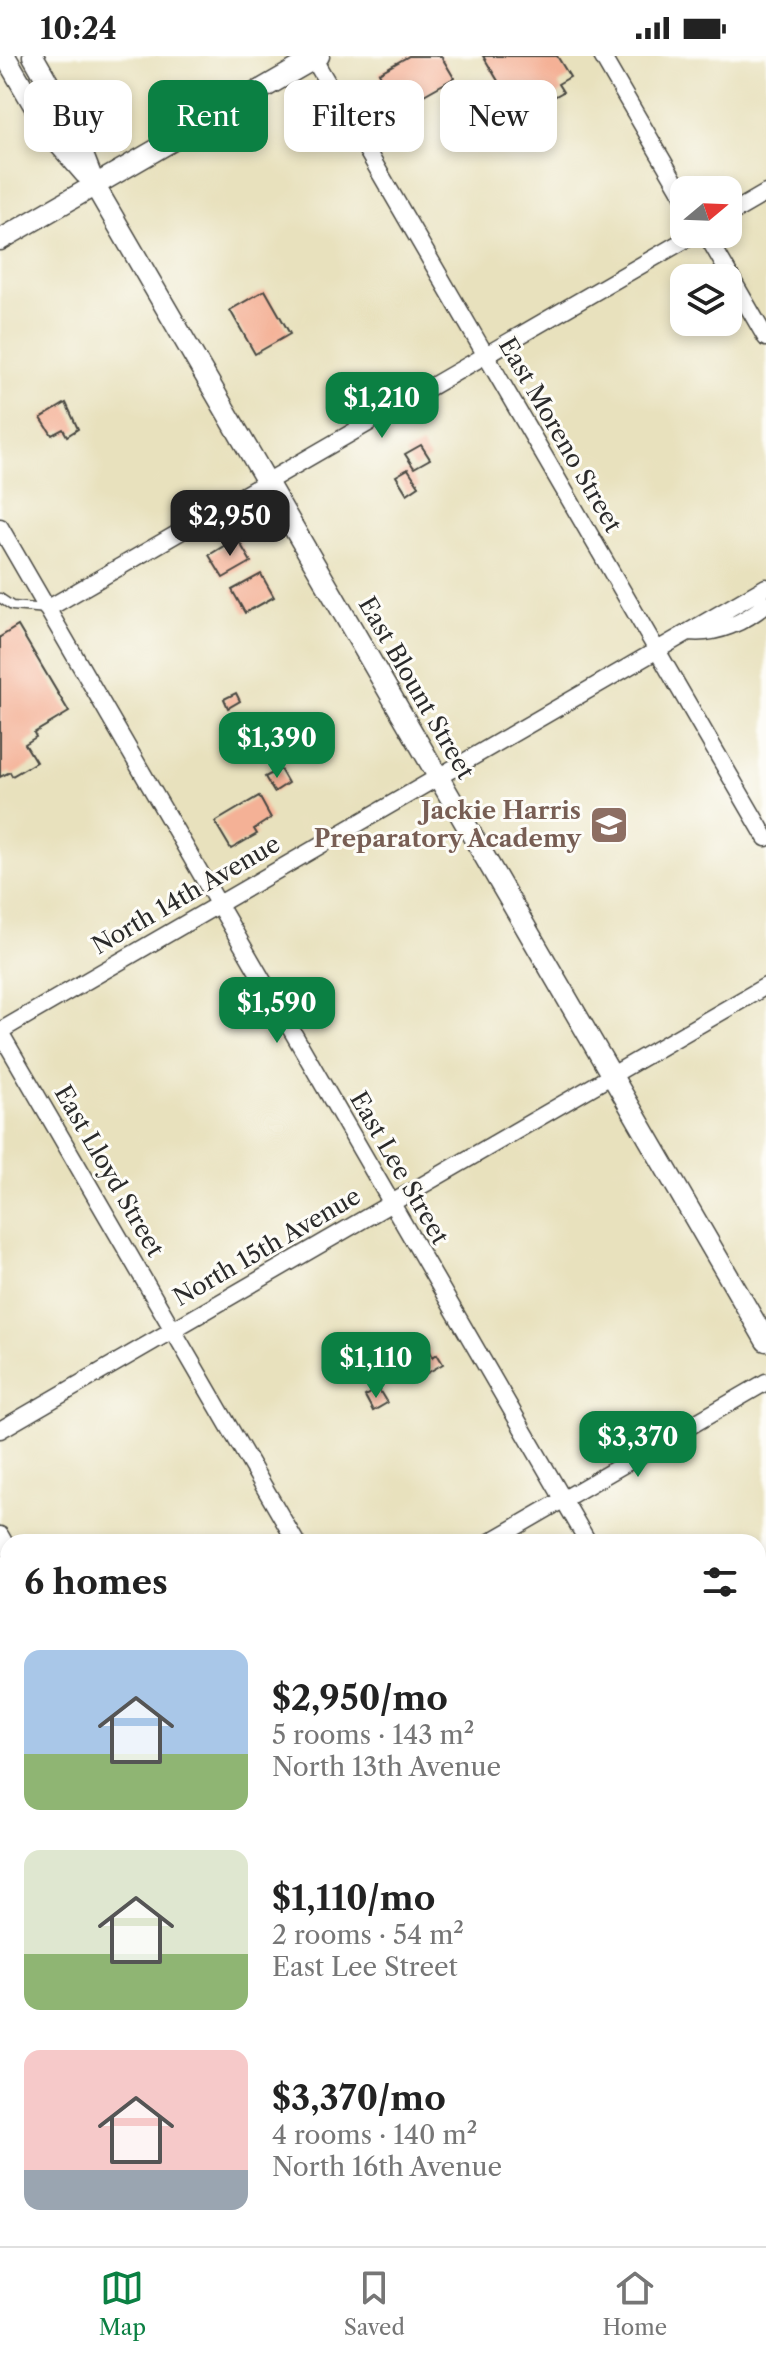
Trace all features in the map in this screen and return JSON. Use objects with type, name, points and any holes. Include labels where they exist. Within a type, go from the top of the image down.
[{"type":"street","name":"East Blount Street","points":[[5,56],[51,135],[95,186]]},
{"type":"street","name":"East Blount Street","points":[[33,56],[70,121],[95,186],[766,1341]]},
{"type":"street","points":[[602,56],[672,176]]},
{"type":"street","points":[[0,240],[315,57]]},
{"type":"street","name":"East Moreno Street","points":[[315,57],[766,838]]},
{"type":"street","points":[[742,207],[766,193]]},
{"type":"street","points":[[47,609],[671,248]]},
{"type":"street","points":[[714,248],[766,338]]},
{"type":"street","name":"East Lee Street","points":[[0,527],[584,1534]]},
{"type":"street","name":"North 14th Avenue","points":[[0,1031],[766,587]]},
{"type":"street","name":"North 14th Avenue","points":[[687,632],[708,632],[727,627],[766,604]]},
{"type":"street","name":"North 15th Avenue","points":[[0,1430],[766,986]]},
{"type":"street","name":"East Lloyd Street","points":[[0,1031],[291,1534]]},
{"type":"street","points":[[504,1534],[766,1382]]},
{"type":"lane","points":[[0,598],[12,606],[47,609]]},
{"type":"building","points":[[409,56],[441,56],[454,78],[440,80],[440,86],[424,95],[424,80],[383,80],[379,73]]},
{"type":"building","points":[[483,56],[557,56],[570,77],[558,84],[563,92],[557,95],[557,80],[497,80]]},
{"type":"building","points":[[265,290],[290,334],[255,354],[230,310]]},
{"type":"building","points":[[66,403],[78,429],[67,436],[63,429],[52,435],[41,418]]},
{"type":"building","points":[[421,445],[430,459],[414,468],[405,454]]},
{"type":"building","points":[[408,469],[419,486],[407,494],[396,476]]},
{"type":"building","points":[[237,538],[251,562],[223,578],[209,555]]},
{"type":"building","points":[[261,574],[274,597],[245,613],[232,590]]},
{"type":"building","points":[[18,626],[69,712],[34,733],[36,737],[25,744],[36,762],[12,776],[10,772],[0,777],[0,637]]},
{"type":"building","points":[[236,693],[240,701],[228,708],[224,699]]},
{"type":"building","points":[[267,712],[275,725],[262,733],[254,720]]},
{"type":"building","points":[[280,769],[288,783],[274,792],[265,777]]},
{"type":"building","points":[[259,796],[271,818],[254,829],[257,834],[231,849],[215,822]]},
{"type":"building","points":[[427,1346],[433,1357],[437,1354],[443,1364],[410,1383],[405,1375],[395,1381],[388,1369]]},
{"type":"building","points":[[378,1388],[387,1403],[373,1411],[365,1396]]},
{"type":"place","name":"Jackie Harris Preparatory Academy","points":[[609,825]]}]
